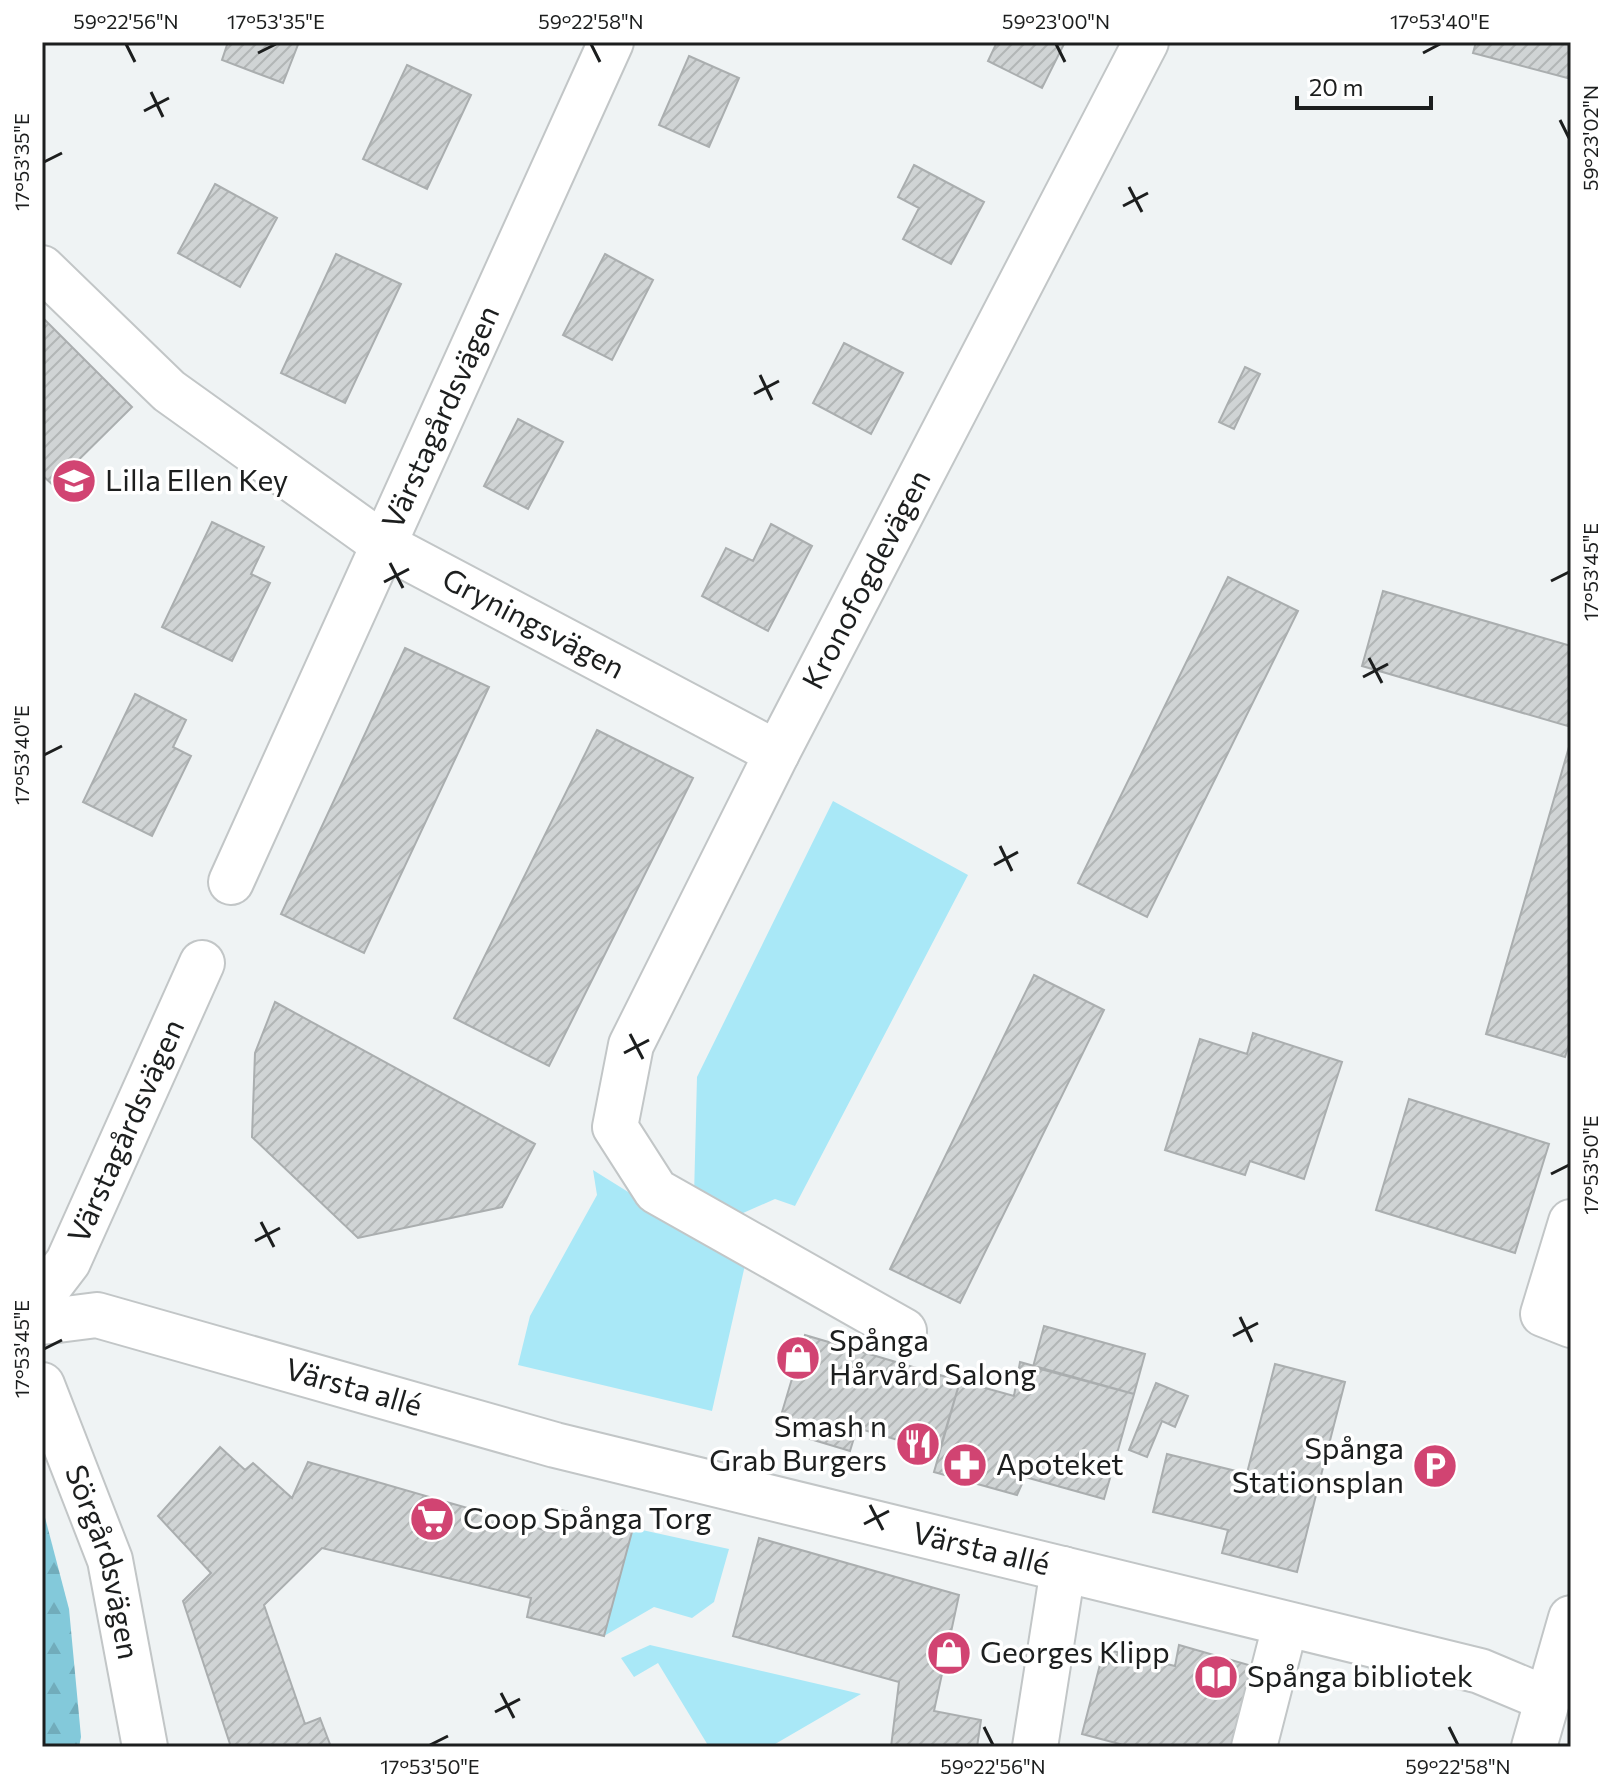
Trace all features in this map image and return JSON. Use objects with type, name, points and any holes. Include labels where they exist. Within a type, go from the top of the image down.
[{"type":"street","name":"Värstagårdsvägen","points":[[231,882],[611,42]]},
{"type":"street","name":"Kronofogdevägen","points":[[904,1331],[656,1191],[615,1127],[631,1045],[777,753],[1146,42]]},
{"type":"street","name":"Gryningsvägen","points":[[42,268],[169,391],[384,545],[777,753]]},
{"type":"street","name":"Värstagårdsvägen","points":[[42,1296],[68,1262],[202,963]]},
{"type":"street","points":[[1571,1222],[1543,1314],[1571,1325]]},
{"type":"street","name":"Värsta allé","points":[[42,1322],[97,1315],[555,1445],[1285,1626],[1480,1671],[1547,1699]]},
{"type":"street","name":"Sörgårdsvägen","points":[[42,1385],[110,1560],[145,1747]]},
{"type":"street","points":[[1035,1747],[1063,1569]]},
{"type":"street","points":[[1534,1747],[1571,1618]]},
{"type":"street","points":[[1254,1747],[1285,1626]]},
{"type":"shaded area","points":[[833,801],[968,875],[795,1206],[775,1199],[734,1217],[694,1196],[697,1077]]},
{"type":"shaded area","points":[[593,1170],[745,1265],[712,1411],[518,1365],[530,1316],[597,1195]]},
{"type":"shaded area","points":[[633,1528],[729,1549],[714,1602],[692,1618],[654,1607],[604,1636]]},
{"type":"shaded area","points":[[650,1645],[861,1694],[770,1747],[709,1747],[658,1663],[634,1677],[621,1658]]},
{"type":"green space","points":[[42,1506],[69,1609],[81,1737],[79,1747],[42,1747]]},
{"type":"building","points":[[228,42],[299,42],[283,83],[222,60]]},
{"type":"building","points":[[997,42],[1065,42],[1042,88],[988,61]]},
{"type":"building","points":[[1476,42],[1571,42],[1571,79],[1473,53]]},
{"type":"building","points":[[689,56],[739,78],[709,147],[659,125]]},
{"type":"building","points":[[407,65],[471,95],[427,189],[363,159]]},
{"type":"building","points":[[914,165],[984,202],[951,264],[903,239],[919,208],[898,197]]},
{"type":"building","points":[[215,184],[277,218],[240,287],[178,253]]},
{"type":"building","points":[[336,254],[401,284],[345,403],[281,373]]},
{"type":"building","points":[[605,254],[653,280],[612,360],[563,335]]},
{"type":"building","points":[[42,317],[132,407],[53,485],[42,475]]},
{"type":"building","points":[[844,343],[903,373],[871,434],[813,403]]},
{"type":"building","points":[[1245,367],[1260,374],[1234,429],[1219,422]]},
{"type":"building","points":[[518,419],[563,442],[528,509],[484,486]]},
{"type":"building","points":[[212,522],[264,547],[251,574],[270,583],[232,661],[162,627]]},
{"type":"building","points":[[771,524],[812,546],[768,631],[702,596],[726,548],[753,561]]},
{"type":"building","points":[[1228,577],[1298,611],[1147,917],[1078,883]]},
{"type":"building","points":[[1383,591],[1571,646],[1571,727],[1362,666]]},
{"type":"building","points":[[405,648],[489,687],[364,953],[281,914]]},
{"type":"building","points":[[135,694],[186,720],[173,747],[191,756],[152,836],[83,802]]},
{"type":"building","points":[[597,730],[693,778],[549,1066],[454,1018]]},
{"type":"building","points":[[1571,740],[1571,1038],[1565,1057],[1486,1034]]},
{"type":"building","points":[[1034,975],[1104,1010],[960,1303],[890,1269]]},
{"type":"building","points":[[275,1002],[535,1144],[502,1207],[358,1238],[252,1137],[255,1053]]},
{"type":"building","points":[[1253,1033],[1342,1062],[1304,1179],[1250,1161],[1245,1175],[1165,1150],[1200,1039],[1247,1054]]},
{"type":"building","points":[[1409,1099],[1549,1144],[1515,1253],[1376,1210]]},
{"type":"building","points":[[1044,1326],[1145,1354],[1134,1394],[1033,1367]]},
{"type":"building","points":[[805,1335],[960,1381],[939,1452],[857,1428],[850,1451],[777,1429]]},
{"type":"building","points":[[1020,1362],[1134,1394],[1104,1499],[1025,1477],[1017,1495],[934,1472],[960,1381],[1014,1396]]},
{"type":"building","points":[[1275,1364],[1345,1382],[1317,1491],[1247,1473]]},
{"type":"building","points":[[1156,1383],[1188,1396],[1175,1427],[1162,1421],[1147,1457],[1129,1450]]},
{"type":"building","points":[[220,1447],[245,1470],[253,1463],[292,1498],[308,1462],[554,1533],[557,1509],[633,1528],[604,1636],[527,1617],[531,1598],[322,1548],[264,1605],[305,1724],[320,1718],[331,1747],[231,1747],[183,1601],[211,1573],[158,1516]]},
{"type":"building","points":[[1167,1454],[1317,1491],[1297,1572],[1222,1553],[1228,1530],[1153,1512]]},
{"type":"building","points":[[759,1538],[959,1595],[934,1711],[981,1720],[977,1747],[891,1747],[899,1682],[733,1636]]},
{"type":"building","points":[[1179,1645],[1273,1672],[1250,1747],[1131,1747],[1082,1734],[1104,1649],[1175,1666]]},
{"type":"place","name":"Lilla Ellen Key","points":[[74,481]]},
{"type":"place","name":"Spånga Hårvård Salong","points":[[798,1358]]},
{"type":"place","name":"Smash n Grab Burgers","points":[[918,1444]]},
{"type":"place","name":"Apoteket","points":[[965,1465]]},
{"type":"place","name":"Spånga Stationsplan","points":[[1435,1466]]},
{"type":"place","name":"Coop Spånga Torg","points":[[432,1519]]},
{"type":"place","name":"Georges Klipp","points":[[949,1653]]},
{"type":"place","name":"Spånga bibliotek","points":[[1216,1677]]}]
